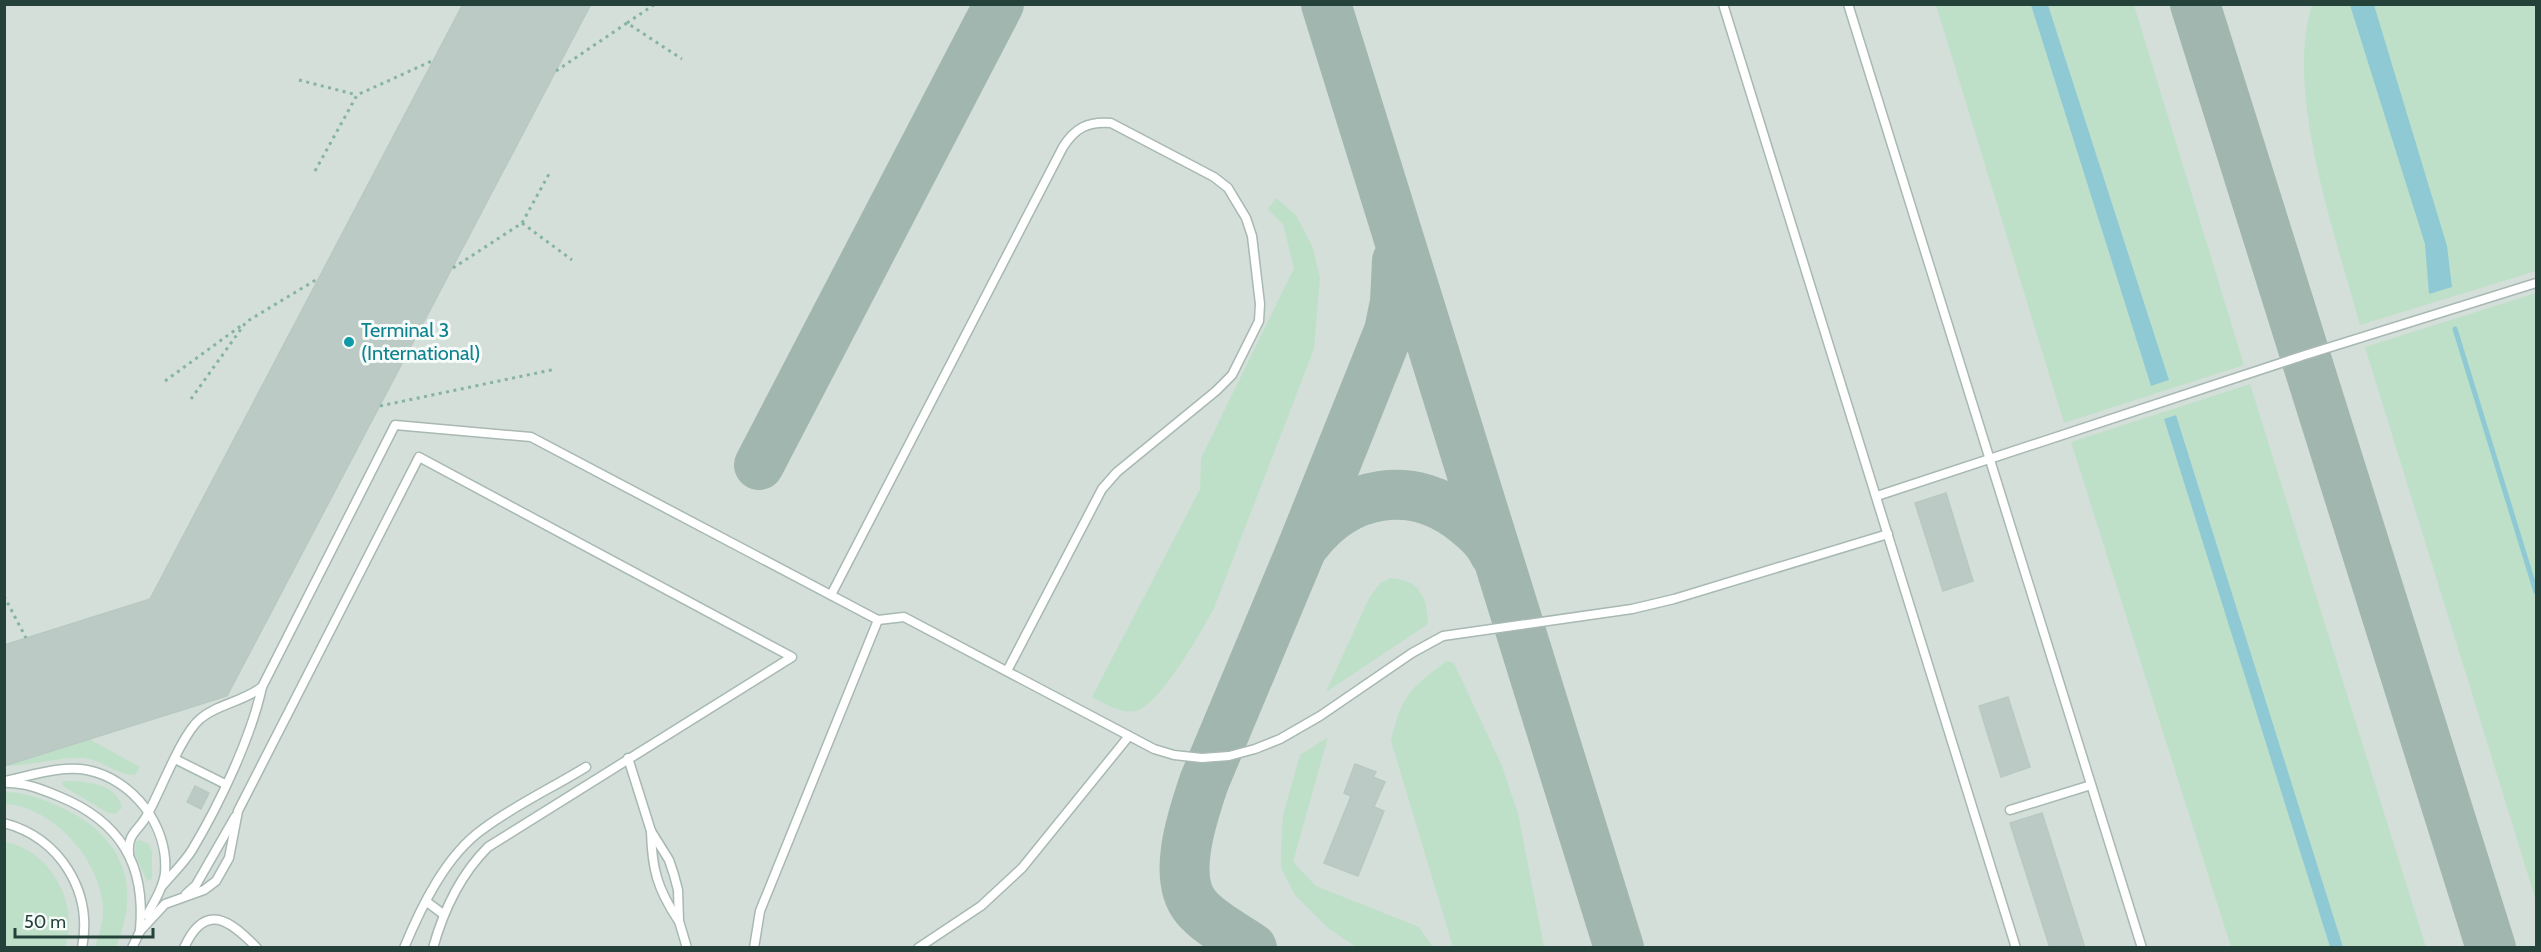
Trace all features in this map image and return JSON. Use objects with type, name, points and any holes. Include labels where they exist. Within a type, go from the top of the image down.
[{"type":"lane","points":[[1723,4],[2016,948]]},
{"type":"lane","points":[[1848,4],[2142,948]]},
{"type":"lane","points":[[831,595],[1063,147],[1070,136],[1083,126],[1096,122],[1111,123],[1214,177],[1233,194],[1246,218],[1252,236],[1260,304],[1259,321],[1232,375],[1117,472],[1102,489],[1007,671]]},
{"type":"lane","points":[[1877,496],[2536,283]]},
{"type":"lane","points":[[132,948],[162,886],[191,851],[225,784],[254,722],[262,687],[395,425],[531,438],[878,620],[904,617],[1130,736],[1174,755],[1202,758],[1229,756],[1280,739],[1320,716],[1412,653],[1443,636],[1643,606],[1888,534]]},
{"type":"lane","points":[[182,898],[196,885],[238,811],[419,457],[792,657],[488,847],[477,858],[443,914],[433,948]]},
{"type":"lane","points":[[754,948],[760,911],[878,620]]},
{"type":"lane","points":[[129,855],[130,837],[148,812],[197,721],[214,710],[241,701],[262,687]]},
{"type":"lane","points":[[918,948],[981,906],[1015,875],[1130,736]]},
{"type":"lane","points":[[628,758],[651,831],[669,860],[674,875],[678,890],[679,921],[687,948]]},
{"type":"lane","points":[[176,759],[225,784]]},
{"type":"lane","points":[[404,948],[453,858],[481,830],[586,767]]},
{"type":"lane","points":[[4,782],[66,769],[85,770],[98,773],[134,794],[148,812],[162,843],[165,865],[162,886]]},
{"type":"lane","points":[[4,782],[33,786],[66,799],[99,818],[111,828],[129,855],[140,889],[140,931]]},
{"type":"lane","points":[[2010,810],[2091,785]]},
{"type":"lane","points":[[140,931],[156,911],[210,886],[220,874],[230,858],[238,811]]},
{"type":"lane","points":[[4,823],[22,827],[43,839],[58,853],[68,868],[83,909],[85,932],[82,948]]},
{"type":"lane","points":[[651,831],[652,864],[662,896],[679,921]]},
{"type":"lane","points":[[427,902],[443,914]]},
{"type":"lane","points":[[184,948],[195,928],[205,921],[217,919],[229,922],[257,948]]},
{"type":"path","points":[[556,71],[655,4]]},
{"type":"path","points":[[627,23],[682,59]]},
{"type":"path","points":[[315,171],[357,95],[434,60]]},
{"type":"path","points":[[299,80],[357,95]]},
{"type":"path","points":[[453,268],[522,223],[549,174]]},
{"type":"path","points":[[522,223],[572,260]]},
{"type":"path","points":[[165,381],[246,322],[319,278]]},
{"type":"path","points":[[191,399],[246,322]]},
{"type":"path","points":[[380,406],[556,369]]},
{"type":"path","points":[[4,596],[26,638]]},
{"type":"shaded area","points":[[5,5],[2536,5],[2536,947],[5,948]]},
{"type":"green space","points":[[1936,5],[2031,5],[2151,386],[2169,380],[2048,5],[2134,5],[2244,365],[2064,423]]},
{"type":"green space","points":[[2312,5],[2536,5],[2536,271],[2360,325],[2316,165],[2309,121],[2304,79],[2305,40]]},
{"type":"green space","points":[[1276,198],[1296,215],[1313,248],[1320,278],[1314,349],[1214,608],[1180,666],[1157,696],[1136,711],[1119,710],[1092,697],[1200,489],[1201,458],[1294,268],[1283,224],[1268,209]]},
{"type":"green space","points":[[2536,293],[2536,901],[2365,347]]},
{"type":"green space","points":[[2250,384],[2426,947],[2343,947],[2176,415],[2164,419],[2330,947],[2231,947],[2071,442]]},
{"type":"green space","points":[[1391,578],[1409,582],[1420,592],[1426,606],[1428,624],[1326,692],[1369,598],[1380,583]]},
{"type":"green space","points":[[1447,661],[1454,663],[1502,766],[1518,813],[1544,947],[1453,947],[1391,741],[1399,713],[1409,694]]},
{"type":"green space","points":[[1328,737],[1293,862],[1316,886],[1419,927],[1433,947],[1356,947],[1328,928],[1295,895],[1281,868],[1283,815],[1300,755]]},
{"type":"green space","points":[[89,739],[140,767],[135,775],[82,758],[6,766]]},
{"type":"green space","points":[[62,781],[89,783],[106,788],[119,799],[122,808],[115,814],[108,813],[63,786]]},
{"type":"green space","points":[[5,792],[34,797],[62,808],[83,819],[113,848],[122,865],[127,883],[124,925],[116,947],[95,947],[102,922],[103,907],[100,889],[83,854],[56,825],[23,807],[5,804]]},
{"type":"green space","points":[[140,840],[149,844],[152,851],[152,879],[147,881],[135,855],[136,842]]},
{"type":"green space","points":[[5,842],[35,855],[48,867],[57,881],[68,914],[69,931],[65,947],[5,947]]},
{"type":"water","points":[[2031,5],[2048,5],[2169,380],[2151,386]]},
{"type":"water","points":[[2350,5],[2374,5],[2447,246],[2452,287],[2429,294],[2425,244]]},
{"type":"water","points":[[2176,415],[2343,947],[2330,947],[2164,419]]},
{"type":"building","name":"Terminal 3 (International)","points":[[463,4],[591,4],[227,696],[4,766],[4,645],[150,599]]},
{"type":"building","points":[[1946,493],[1973,581],[1943,591],[1915,503]]},
{"type":"building","points":[[2008,697],[2030,767],[2001,777],[1979,706]]},
{"type":"building","points":[[1355,764],[1376,772],[1373,777],[1385,782],[1374,807],[1384,811],[1358,876],[1324,863],[1351,796],[1344,793]]},
{"type":"building","points":[[195,786],[209,793],[201,809],[187,802]]},
{"type":"building","points":[[2042,813],[2085,948],[2050,948],[2010,823]]},
{"type":"waterway","points":[[2455,329],[2536,592]]},
{"type":"taxiway","points":[[759,465],[999,4]]},
{"type":"taxiway","points":[[1326,4],[1619,948]]},
{"type":"taxiway","points":[[2195,4],[2491,948]]},
{"type":"taxiway","points":[[1252,948],[1208,919],[1196,907],[1189,894],[1185,879],[1185,863],[1190,828],[1204,782],[1302,548],[1389,331],[1395,302],[1397,261]]},
{"type":"taxiway","points":[[1306,543],[1323,525],[1341,511],[1361,501],[1382,496],[1404,495],[1425,499],[1447,508],[1479,532],[1494,553]]},
{"type":"place","name":"Terminal 3 (International)","points":[[349,342]]}]
